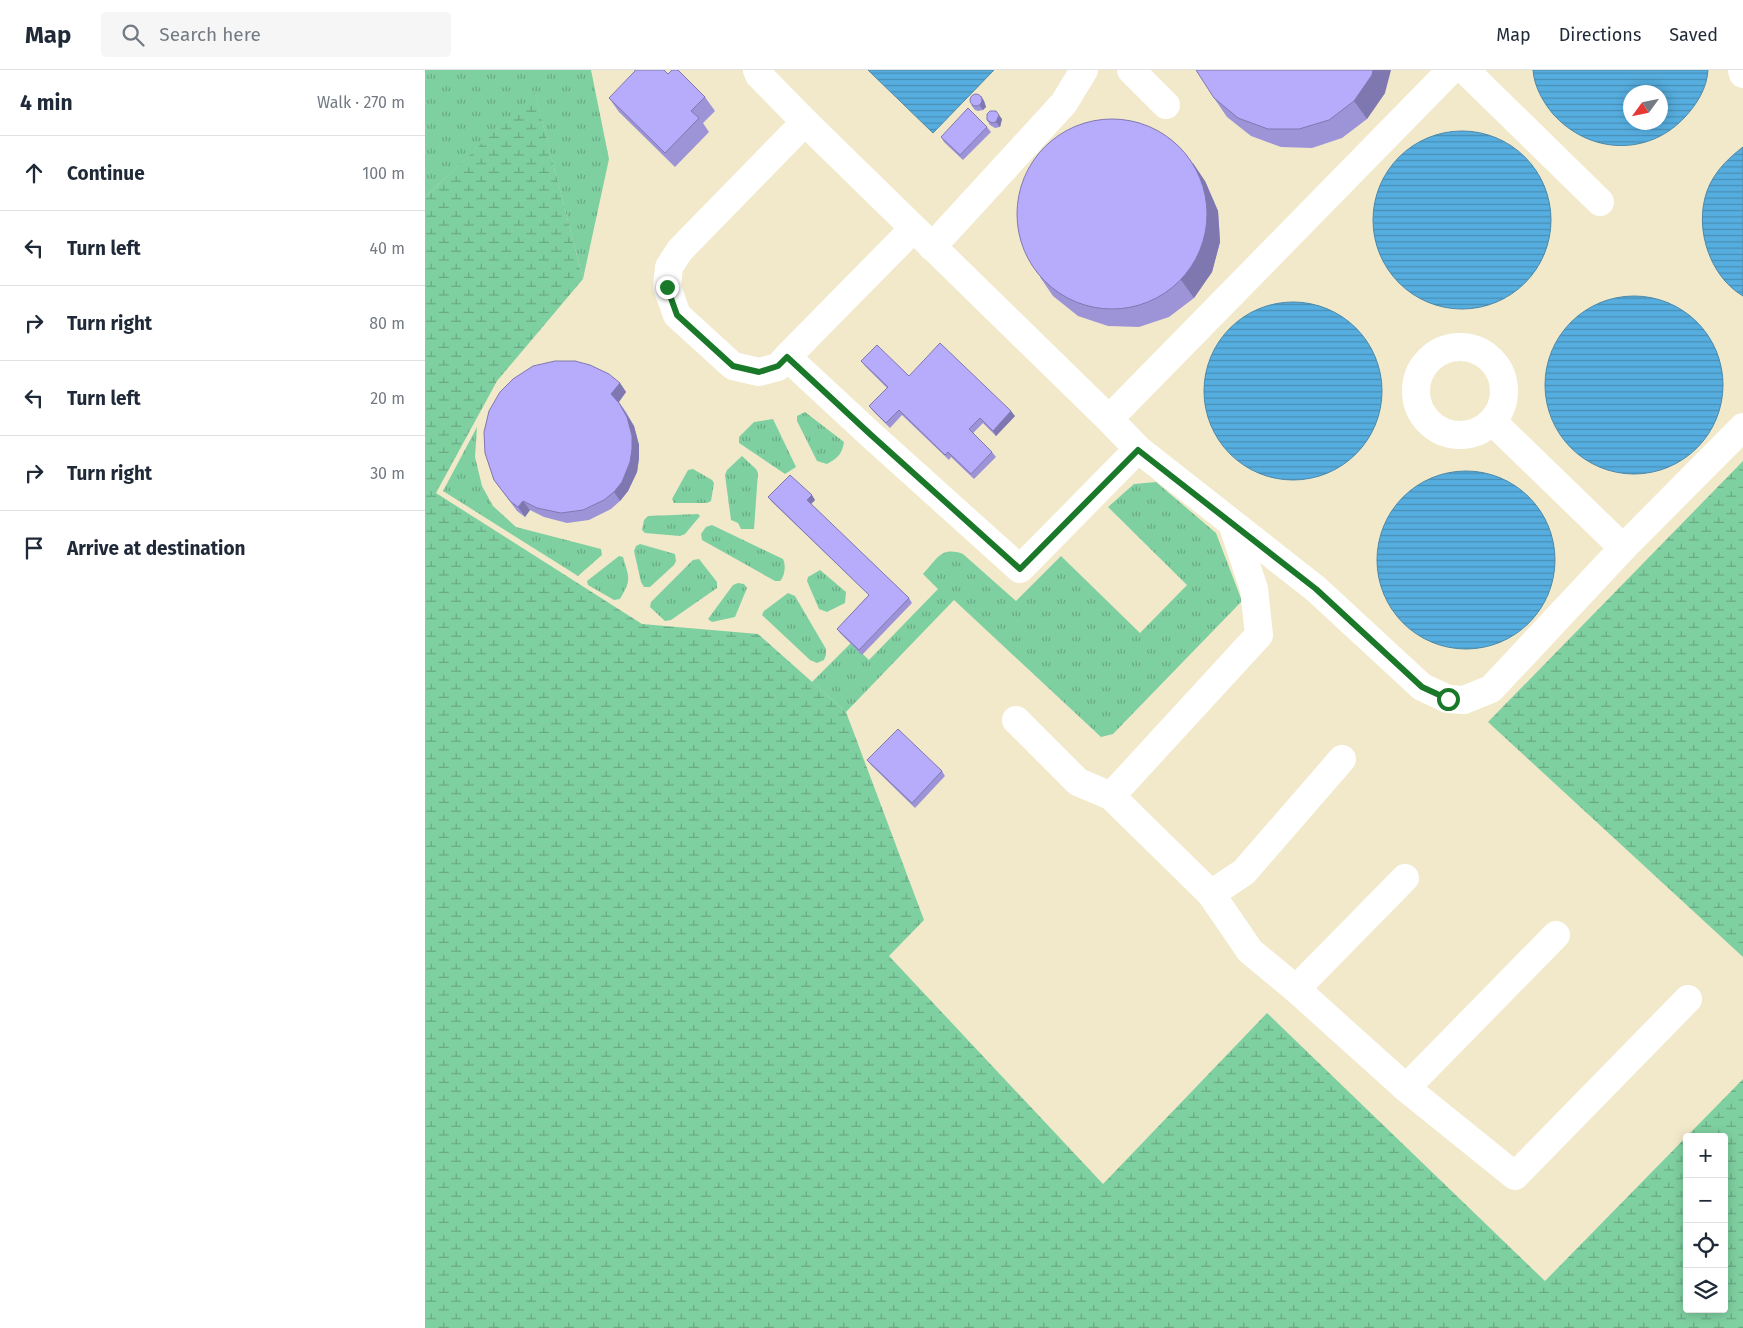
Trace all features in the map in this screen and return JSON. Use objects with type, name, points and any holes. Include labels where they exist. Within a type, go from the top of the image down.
[{"type":"lane","points":[[757,70],[759,75],[805,122],[1109,419],[1138,450],[1316,589],[1422,687],[1448,699],[1464,700],[1491,689],[1623,548],[1743,427]]},
{"type":"lane","points":[[805,122],[680,250],[669,267],[667,287],[677,315],[733,366],[759,372],[778,366],[922,238],[1064,103],[1084,70]]},
{"type":"lane","points":[[1131,70],[1167,104]]},
{"type":"lane","points":[[1109,419],[1451,70]]},
{"type":"lane","points":[[1465,70],[1600,202]]},
{"type":"lane","points":[[1741,70],[1743,74]]},
{"type":"lane","points":[[787,357],[1020,569],[1138,450]]},
{"type":"lane","points":[[1493,421],[1623,548]]},
{"type":"lane","points":[[1111,796],[1259,635],[1254,589],[1232,523]]},
{"type":"lane","points":[[1016,720],[1078,782],[1111,796],[1211,894],[1250,951],[1296,989],[1406,1088],[1515,1176],[1687,999]]},
{"type":"lane","points":[[1211,894],[1244,872],[1341,759]]},
{"type":"lane","points":[[1296,989],[1405,878]]},
{"type":"lane","points":[[1406,1088],[1556,936]]},
{"type":"green space","points":[[425,70],[591,70],[609,159],[583,279],[535,94],[425,197]]},
{"type":"green space","points":[[535,93],[583,279],[497,381],[436,493],[642,624],[758,634],[846,712],[924,920],[889,956],[1103,1184],[1267,1013],[1545,1281],[1683,1140],[1683,1313],[1728,1313],[1728,1133],[1690,1133],[1743,1079],[1743,1328],[425,1328],[425,197]]},
{"type":"green space","points":[[805,412],[844,442],[839,455],[827,464],[817,461],[797,421],[797,416]]},
{"type":"green space","points":[[773,419],[796,467],[785,474],[739,443],[739,437],[754,422]]},
{"type":"green space","points":[[477,427],[475,457],[482,486],[493,506],[516,527],[601,549],[602,555],[578,576],[443,491]]},
{"type":"green space","points":[[742,456],[758,473],[754,529],[741,529],[738,523],[731,520],[725,475],[727,470]]},
{"type":"green space","points":[[1743,461],[1743,957],[1488,722]]},
{"type":"green space","points":[[693,469],[714,483],[711,501],[707,503],[674,503],[672,499],[688,470]]},
{"type":"green space","points":[[1156,482],[1216,533],[1242,601],[1113,734],[1101,737],[954,600],[846,712],[812,682],[851,643],[869,660],[938,589],[923,574],[940,555],[949,552],[963,554],[1016,601],[1061,556],[1140,633],[1187,585],[1108,507],[1134,484]]},
{"type":"green space","points":[[698,514],[700,516],[685,534],[680,536],[645,533],[642,530],[644,520],[648,516]]},
{"type":"green space","points":[[712,525],[783,559],[785,570],[780,581],[775,581],[702,540],[701,534],[706,527]]},
{"type":"green space","points":[[640,544],[675,554],[676,561],[674,565],[650,587],[644,587],[641,582],[634,551],[636,546]]},
{"type":"green space","points":[[619,556],[623,557],[628,574],[628,582],[620,599],[614,600],[588,585],[587,581]]},
{"type":"green space","points":[[699,559],[717,582],[717,588],[671,620],[665,621],[650,607],[651,602],[693,560]]},
{"type":"green space","points":[[820,570],[846,592],[845,603],[827,612],[819,609],[807,581],[808,577]]},
{"type":"green space","points":[[738,583],[744,584],[747,588],[735,617],[712,622],[708,619],[733,585]]},
{"type":"green space","points":[[788,593],[795,596],[826,649],[824,660],[817,663],[810,660],[762,615],[764,611]]},
{"type":"water","points":[[868,70],[994,70],[933,133]]},
{"type":"water","points":[[1533,70],[1708,70],[1706,83],[1694,107],[1670,130],[1654,139],[1619,146],[1601,143],[1584,137],[1567,127],[1553,114],[1537,88]]},
{"type":"water","points":[[1453,131],[1471,131],[1496,138],[1511,146],[1525,157],[1536,171],[1544,186],[1551,211],[1551,229],[1544,254],[1536,269],[1525,283],[1511,294],[1488,305],[1471,309],[1453,309],[1436,305],[1420,298],[1406,289],[1393,276],[1377,246],[1373,229],[1373,211],[1377,194],[1384,178],[1393,164],[1406,151],[1436,135]]},
{"type":"water","points":[[1743,147],[1743,296],[1720,275],[1712,261],[1706,246],[1703,214],[1705,199],[1713,178],[1725,163]]},
{"type":"water","points":[[1625,296],[1643,296],[1668,303],[1683,311],[1697,322],[1708,336],[1716,351],[1723,376],[1723,394],[1716,419],[1708,434],[1697,448],[1683,459],[1660,470],[1643,474],[1625,474],[1608,470],[1592,463],[1578,454],[1565,441],[1549,411],[1545,394],[1545,376],[1549,359],[1556,343],[1565,329],[1578,316],[1608,300]]},
{"type":"water","points":[[1284,302],[1302,302],[1327,309],[1342,317],[1356,328],[1367,342],[1375,357],[1382,382],[1382,400],[1375,425],[1367,440],[1356,454],[1342,465],[1319,476],[1302,480],[1284,480],[1267,476],[1251,469],[1237,460],[1224,447],[1208,417],[1204,400],[1204,382],[1208,365],[1215,349],[1224,335],[1237,322],[1267,306]]},
{"type":"water","points":[[1457,471],[1475,471],[1500,478],[1515,486],[1529,497],[1540,511],[1548,526],[1555,551],[1555,569],[1548,594],[1540,609],[1529,623],[1515,634],[1492,645],[1475,649],[1457,649],[1440,645],[1424,638],[1410,629],[1397,616],[1381,586],[1377,569],[1377,551],[1381,534],[1388,518],[1397,504],[1410,491],[1440,475]]},
{"type":"building","points":[[635,70],[664,70],[668,74],[672,70],[678,70],[705,97],[691,111],[699,118],[665,153],[609,98]]},
{"type":"building","points":[[1196,70],[1373,70],[1372,75],[1354,101],[1329,120],[1299,129],[1268,129],[1238,118],[1214,98]]},
{"type":"building","points":[[974,94],[978,94],[982,100],[978,106],[974,106],[970,102],[970,98]]},
{"type":"building","points":[[968,108],[987,127],[960,155],[941,137]]},
{"type":"building","points":[[990,111],[996,111],[999,115],[996,122],[992,123],[987,120],[987,114]]},
{"type":"building","points":[[1103,119],[1121,119],[1140,123],[1157,130],[1179,147],[1191,161],[1200,178],[1207,205],[1207,223],[1200,250],[1191,267],[1179,281],[1157,298],[1140,305],[1121,309],[1103,309],[1084,305],[1067,298],[1045,281],[1033,267],[1021,242],[1017,223],[1017,205],[1021,186],[1028,169],[1045,147],[1059,135],[1084,123]]},
{"type":"building","points":[[940,343],[1011,411],[993,431],[980,418],[969,429],[992,452],[971,474],[948,452],[945,455],[899,410],[886,423],[869,406],[888,387],[861,361],[877,345],[909,376]]},
{"type":"building","points":[[555,361],[575,361],[590,365],[609,374],[620,383],[611,394],[627,417],[632,436],[630,462],[622,482],[614,492],[604,500],[583,510],[561,513],[537,508],[523,501],[518,507],[511,502],[494,480],[485,453],[484,432],[489,411],[500,392],[513,379],[533,366]]},
{"type":"building","points":[[790,475],[812,495],[807,500],[909,598],[859,650],[837,629],[869,595],[768,497]]},
{"type":"building","points":[[898,729],[942,771],[912,803],[867,760]]},
{"type":"route","points":[[667,287],[677,315],[733,366],[759,372],[778,366],[787,357],[1020,569],[1138,450],[1316,589],[1422,687],[1448,699]]}]
